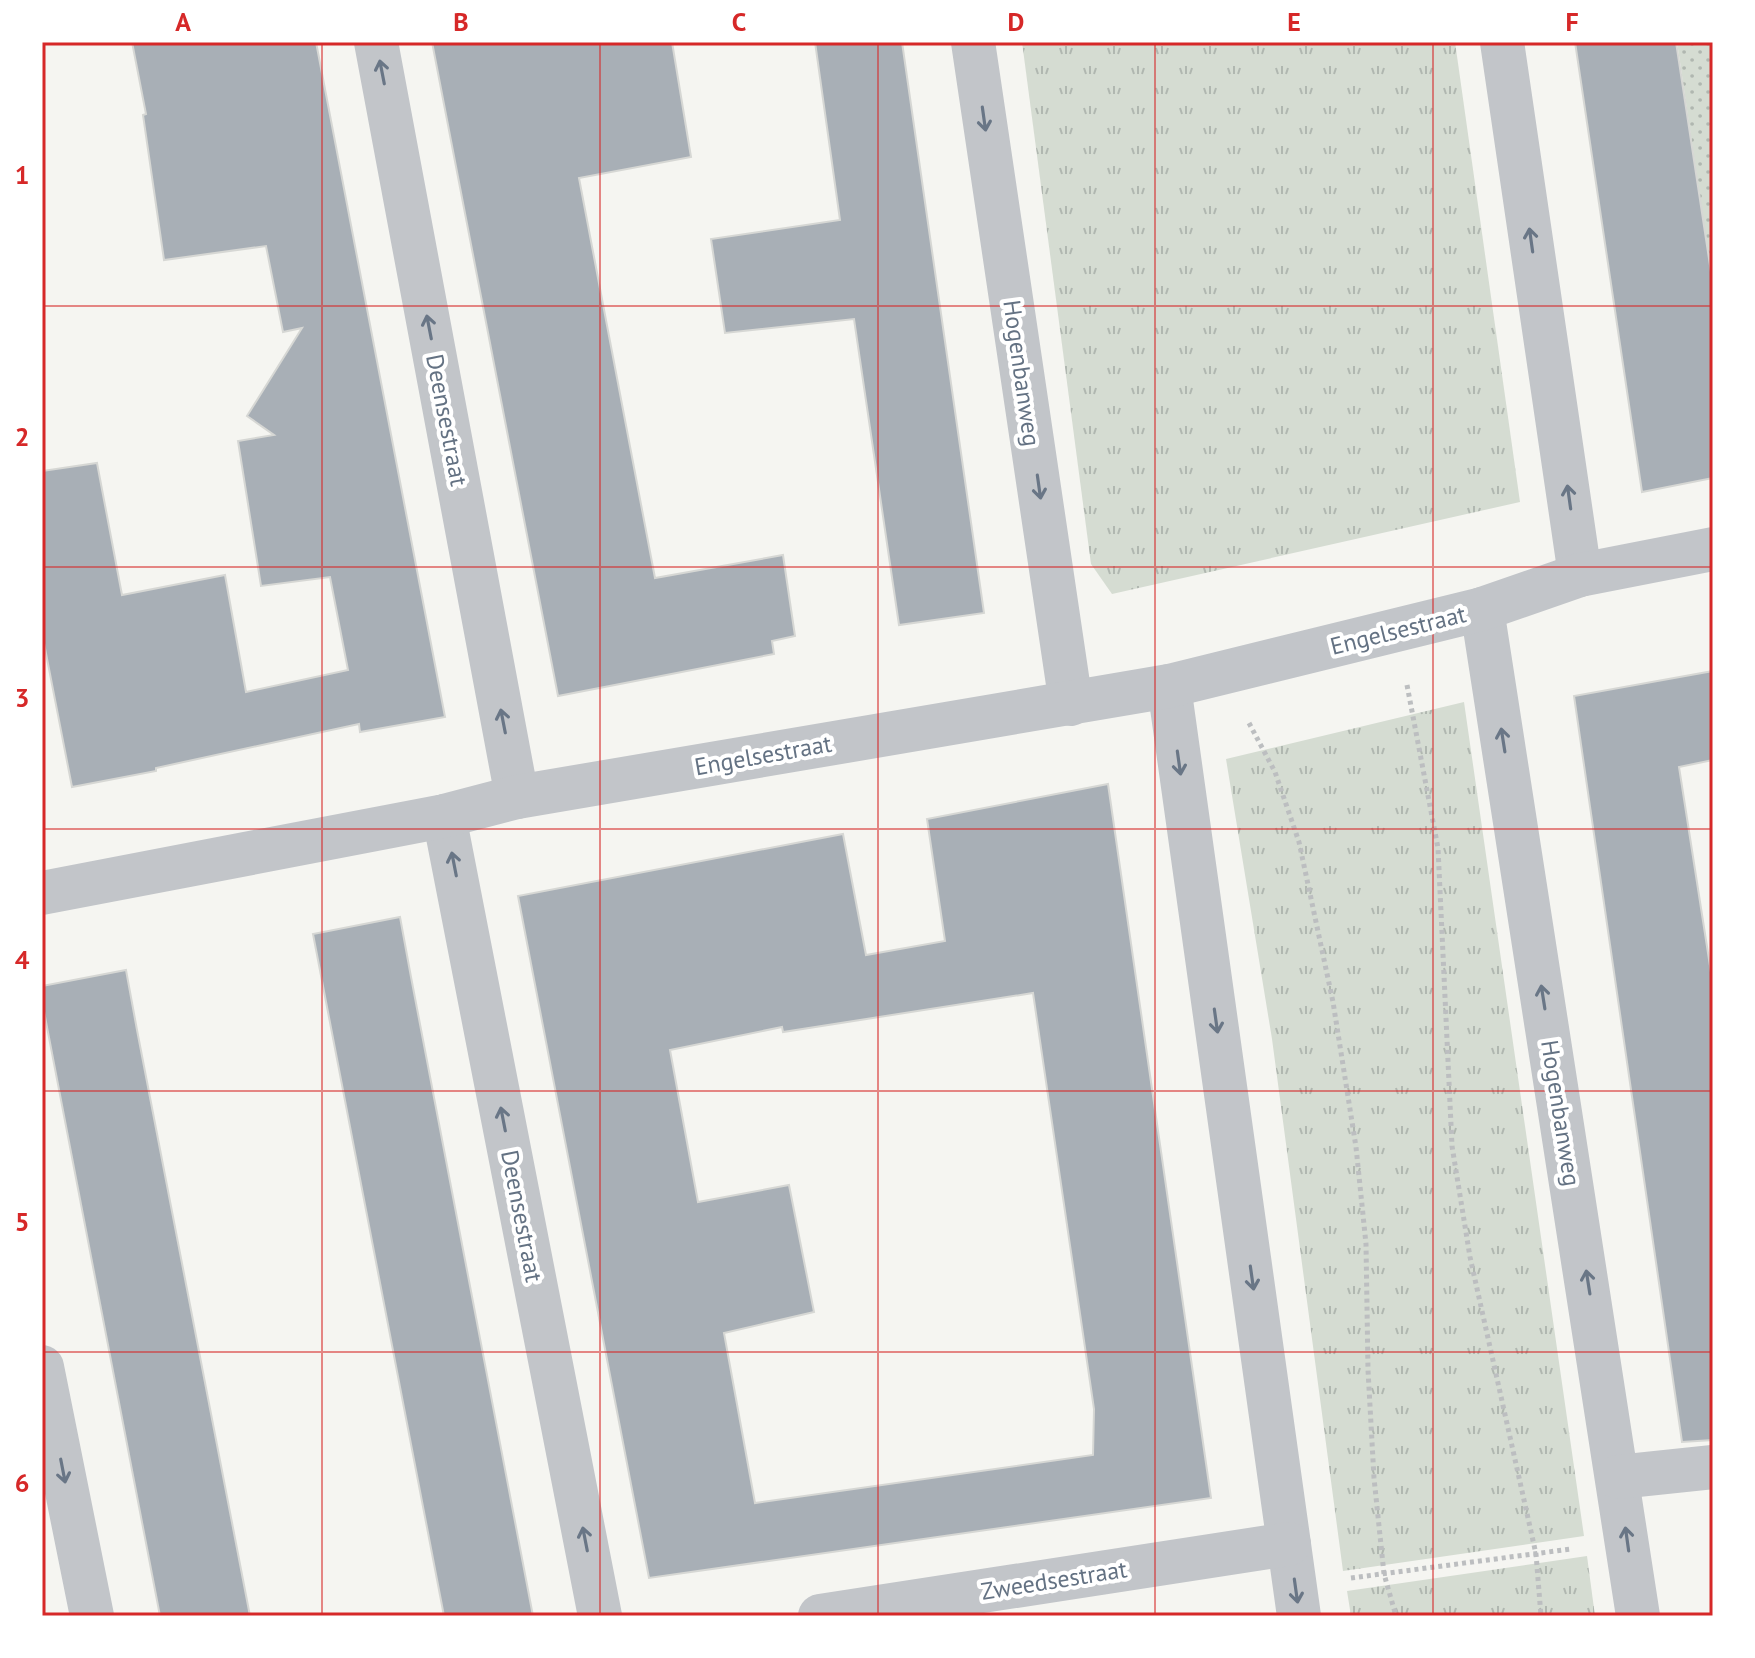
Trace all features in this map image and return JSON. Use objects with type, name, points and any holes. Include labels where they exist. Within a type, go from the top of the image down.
[{"type":"street","name":"Deensestraat","points":[[376,42],[517,797]]},
{"type":"street","name":"Hogenbanweg","points":[[973,42],[1071,704]]},
{"type":"street","points":[[1502,42],[1580,575]]},
{"type":"street","name":"Engelsestraat","points":[[42,893],[444,816],[517,797],[1169,686],[1482,609],[1580,575],[1713,549]]},
{"type":"street","name":"Hogenbanweg","points":[[1482,609],[1638,1616]]},
{"type":"street","points":[[1169,686],[1295,1582]]},
{"type":"street","name":"Deensestraat","points":[[444,816],[600,1616]]},
{"type":"street","points":[[42,1367],[92,1616]]},
{"type":"street","points":[[1618,1477],[1713,1467]]},
{"type":"street","name":"Zweedsestraat","points":[[820,1616],[1295,1582]]},
{"type":"path","points":[[1397,630],[1438,848],[1452,1146],[1470,1257],[1536,1554],[1541,1616]]},
{"type":"path","points":[[1222,673],[1275,772],[1299,842],[1333,1002],[1356,1147],[1364,1230],[1374,1478],[1384,1574],[1396,1616]]},
{"type":"path","points":[[1295,1582],[1384,1574],[1627,1542]]},
{"type":"green space","points":[[1022,42],[1455,42],[1520,502],[1112,594],[1091,564]]},
{"type":"green space","points":[[1677,42],[1713,42],[1713,285]]},
{"type":"green space","points":[[1464,702],[1584,1536],[1343,1571],[1272,1039],[1226,759]]},
{"type":"green space","points":[[1587,1556],[1595,1616],[1351,1616],[1347,1591]]},
{"type":"building","points":[[132,42],[316,42],[445,717],[360,732],[359,724],[72,787],[42,633],[42,471],[97,463],[122,595],[225,575],[246,692],[348,670],[330,577],[261,586],[238,441],[274,435],[247,416],[302,328],[283,332],[266,246],[164,260],[143,115],[146,114]]},
{"type":"building","points":[[432,42],[672,42],[691,157],[579,178],[655,578],[783,555],[795,636],[772,641],[774,654],[558,696]]},
{"type":"building","points":[[815,42],[902,42],[984,613],[899,625],[854,319],[725,333],[711,239],[840,220]]},
{"type":"building","points":[[1575,42],[1676,42],[1713,285],[1713,478],[1642,492]]},
{"type":"building","points":[[1713,671],[1713,760],[1679,767],[1713,985],[1713,1440],[1682,1442],[1574,696]]},
{"type":"building","points":[[1108,784],[1211,1498],[649,1578],[518,896],[843,834],[866,955],[945,941],[927,819]],"holes":[[[1033,993],[1094,1409],[1093,1455],[755,1503],[724,1333],[814,1312],[789,1185],[698,1202],[670,1050],[782,1027],[783,1032]]]},
{"type":"building","points":[[400,917],[533,1616],[444,1616],[313,934]]},
{"type":"building","points":[[126,970],[250,1616],[160,1616],[42,1001],[42,986]]}]
